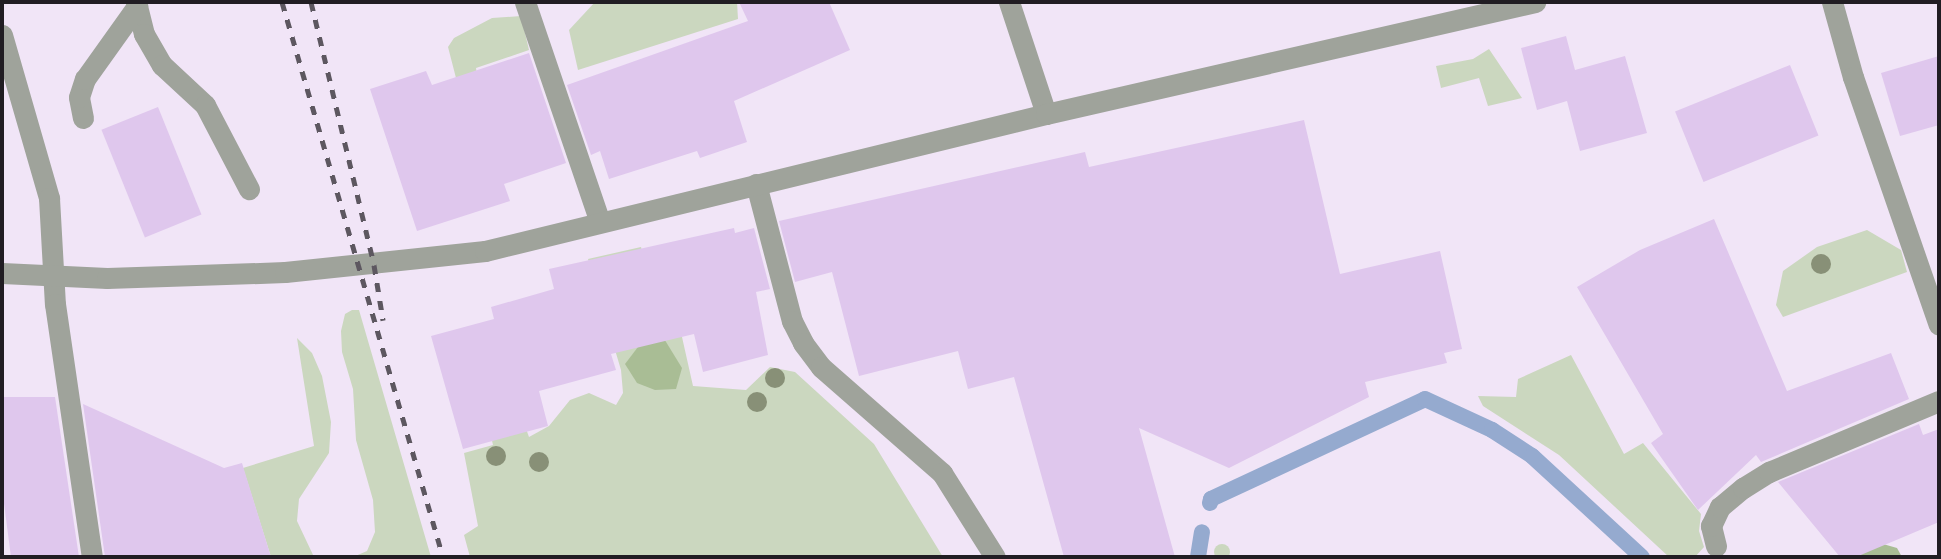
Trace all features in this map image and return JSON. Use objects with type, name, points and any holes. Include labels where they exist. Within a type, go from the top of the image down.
[{"type":"street","points":[[525,2],[600,222]]},
{"type":"street","points":[[1009,2],[1046,114]]},
{"type":"street","points":[[2,273],[53,277],[334,268],[485,251],[1046,114],[1535,2]]},
{"type":"street","points":[[1832,2],[1853,77],[1939,325]]},
{"type":"street","points":[[83,118],[79,97],[85,79],[137,4]]},
{"type":"street","points":[[137,4],[144,34],[162,65],[205,105],[227,139],[249,190]]},
{"type":"street","points":[[2,35],[48,198],[53,277],[92,557]]},
{"type":"street","points":[[756,184],[792,321],[803,343],[821,367],[942,472],[995,557]]},
{"type":"street","points":[[1716,546],[1711,526],[1720,507],[1742,488],[1769,472],[1939,401]]},
{"type":"green space","points":[[595,2],[737,2],[738,19],[578,70],[569,30]]},
{"type":"green space","points":[[521,16],[529,50],[476,68],[479,89],[456,78],[448,47],[454,38],[492,18]]},
{"type":"green space","points":[[1489,49],[1522,98],[1488,106],[1479,78],[1441,88],[1436,66],[1473,59]]},
{"type":"green space","points":[[1867,230],[1901,250],[1907,272],[1783,317],[1776,305],[1783,271],[1817,247]]},
{"type":"green space","points":[[641,247],[658,308],[682,337],[693,386],[746,390],[770,367],[795,372],[874,444],[943,557],[470,557],[464,535],[478,526],[464,453],[493,445],[490,432],[524,423],[529,437],[549,426],[570,400],[589,393],[616,405],[623,393],[621,370],[588,259]]},
{"type":"green space","points":[[359,310],[431,557],[353,557],[367,551],[375,532],[373,500],[356,440],[353,389],[342,352],[341,331],[345,314]]},
{"type":"green space","points":[[663,337],[682,368],[676,389],[655,390],[637,383],[625,364],[641,343]]},
{"type":"green space","points":[[297,338],[312,353],[322,376],[331,422],[329,453],[299,499],[297,521],[314,557],[271,557],[243,468],[314,446]]},
{"type":"green space","points":[[1571,355],[1624,454],[1643,443],[1701,514],[1699,531],[1704,547],[1695,557],[1669,557],[1559,455],[1483,406],[1478,396],[1516,397],[1518,379]]},
{"type":"green space","points":[[1876,542],[1897,548],[1902,557],[1850,557]]},
{"type":"green space","points":[[1219,544],[1225,544],[1230,552],[1228,558],[1219,560],[1214,555],[1214,549]]},
{"type":"building","points":[[739,2],[829,2],[850,50],[734,101],[747,142],[700,158],[697,151],[609,179],[600,151],[591,155],[567,85],[748,21]]},
{"type":"building","points":[[1566,36],[1575,70],[1625,56],[1647,133],[1580,151],[1567,101],[1537,110],[1521,48]]},
{"type":"building","points":[[529,53],[566,163],[504,184],[510,201],[417,231],[370,89],[426,71],[432,85]]},
{"type":"building","points":[[1939,56],[1939,125],[1900,136],[1881,73]]},
{"type":"building","points":[[1790,65],[1818,135],[1703,182],[1675,111]]},
{"type":"building","points":[[158,107],[201,215],[145,237],[101,130]]},
{"type":"building","points":[[1304,120],[1340,274],[1440,251],[1462,349],[1444,353],[1447,363],[1365,382],[1369,397],[1229,468],[1139,428],[1175,557],[1064,557],[1014,377],[968,389],[958,351],[859,376],[832,272],[795,282],[779,221],[1085,152],[1089,167]]},
{"type":"building","points":[[1714,219],[1787,391],[1891,353],[1909,399],[1761,462],[1756,455],[1698,510],[1651,443],[1663,434],[1577,287],[1640,250]]},
{"type":"building","points":[[734,228],[735,233],[754,228],[770,289],[756,292],[768,355],[703,372],[694,334],[611,354],[616,370],[539,391],[548,426],[463,449],[431,336],[494,319],[491,307],[554,289],[549,269]]},
{"type":"building","points":[[2,397],[55,397],[79,557],[11,557],[2,488]]},
{"type":"building","points":[[83,404],[224,468],[242,463],[271,557],[105,557]]},
{"type":"building","points":[[1919,424],[1923,435],[1939,429],[1939,522],[1856,557],[1840,557],[1778,482]]},
{"type":"waterway","points":[[1210,503],[1211,499],[1425,399],[1492,430],[1532,456],[1642,557]]},
{"type":"waterway","points":[[1198,557],[1202,532]]},
{"type":"railway","points":[[282,2],[443,557]]},
{"type":"railway","points":[[311,2],[374,265],[383,320]]}]
